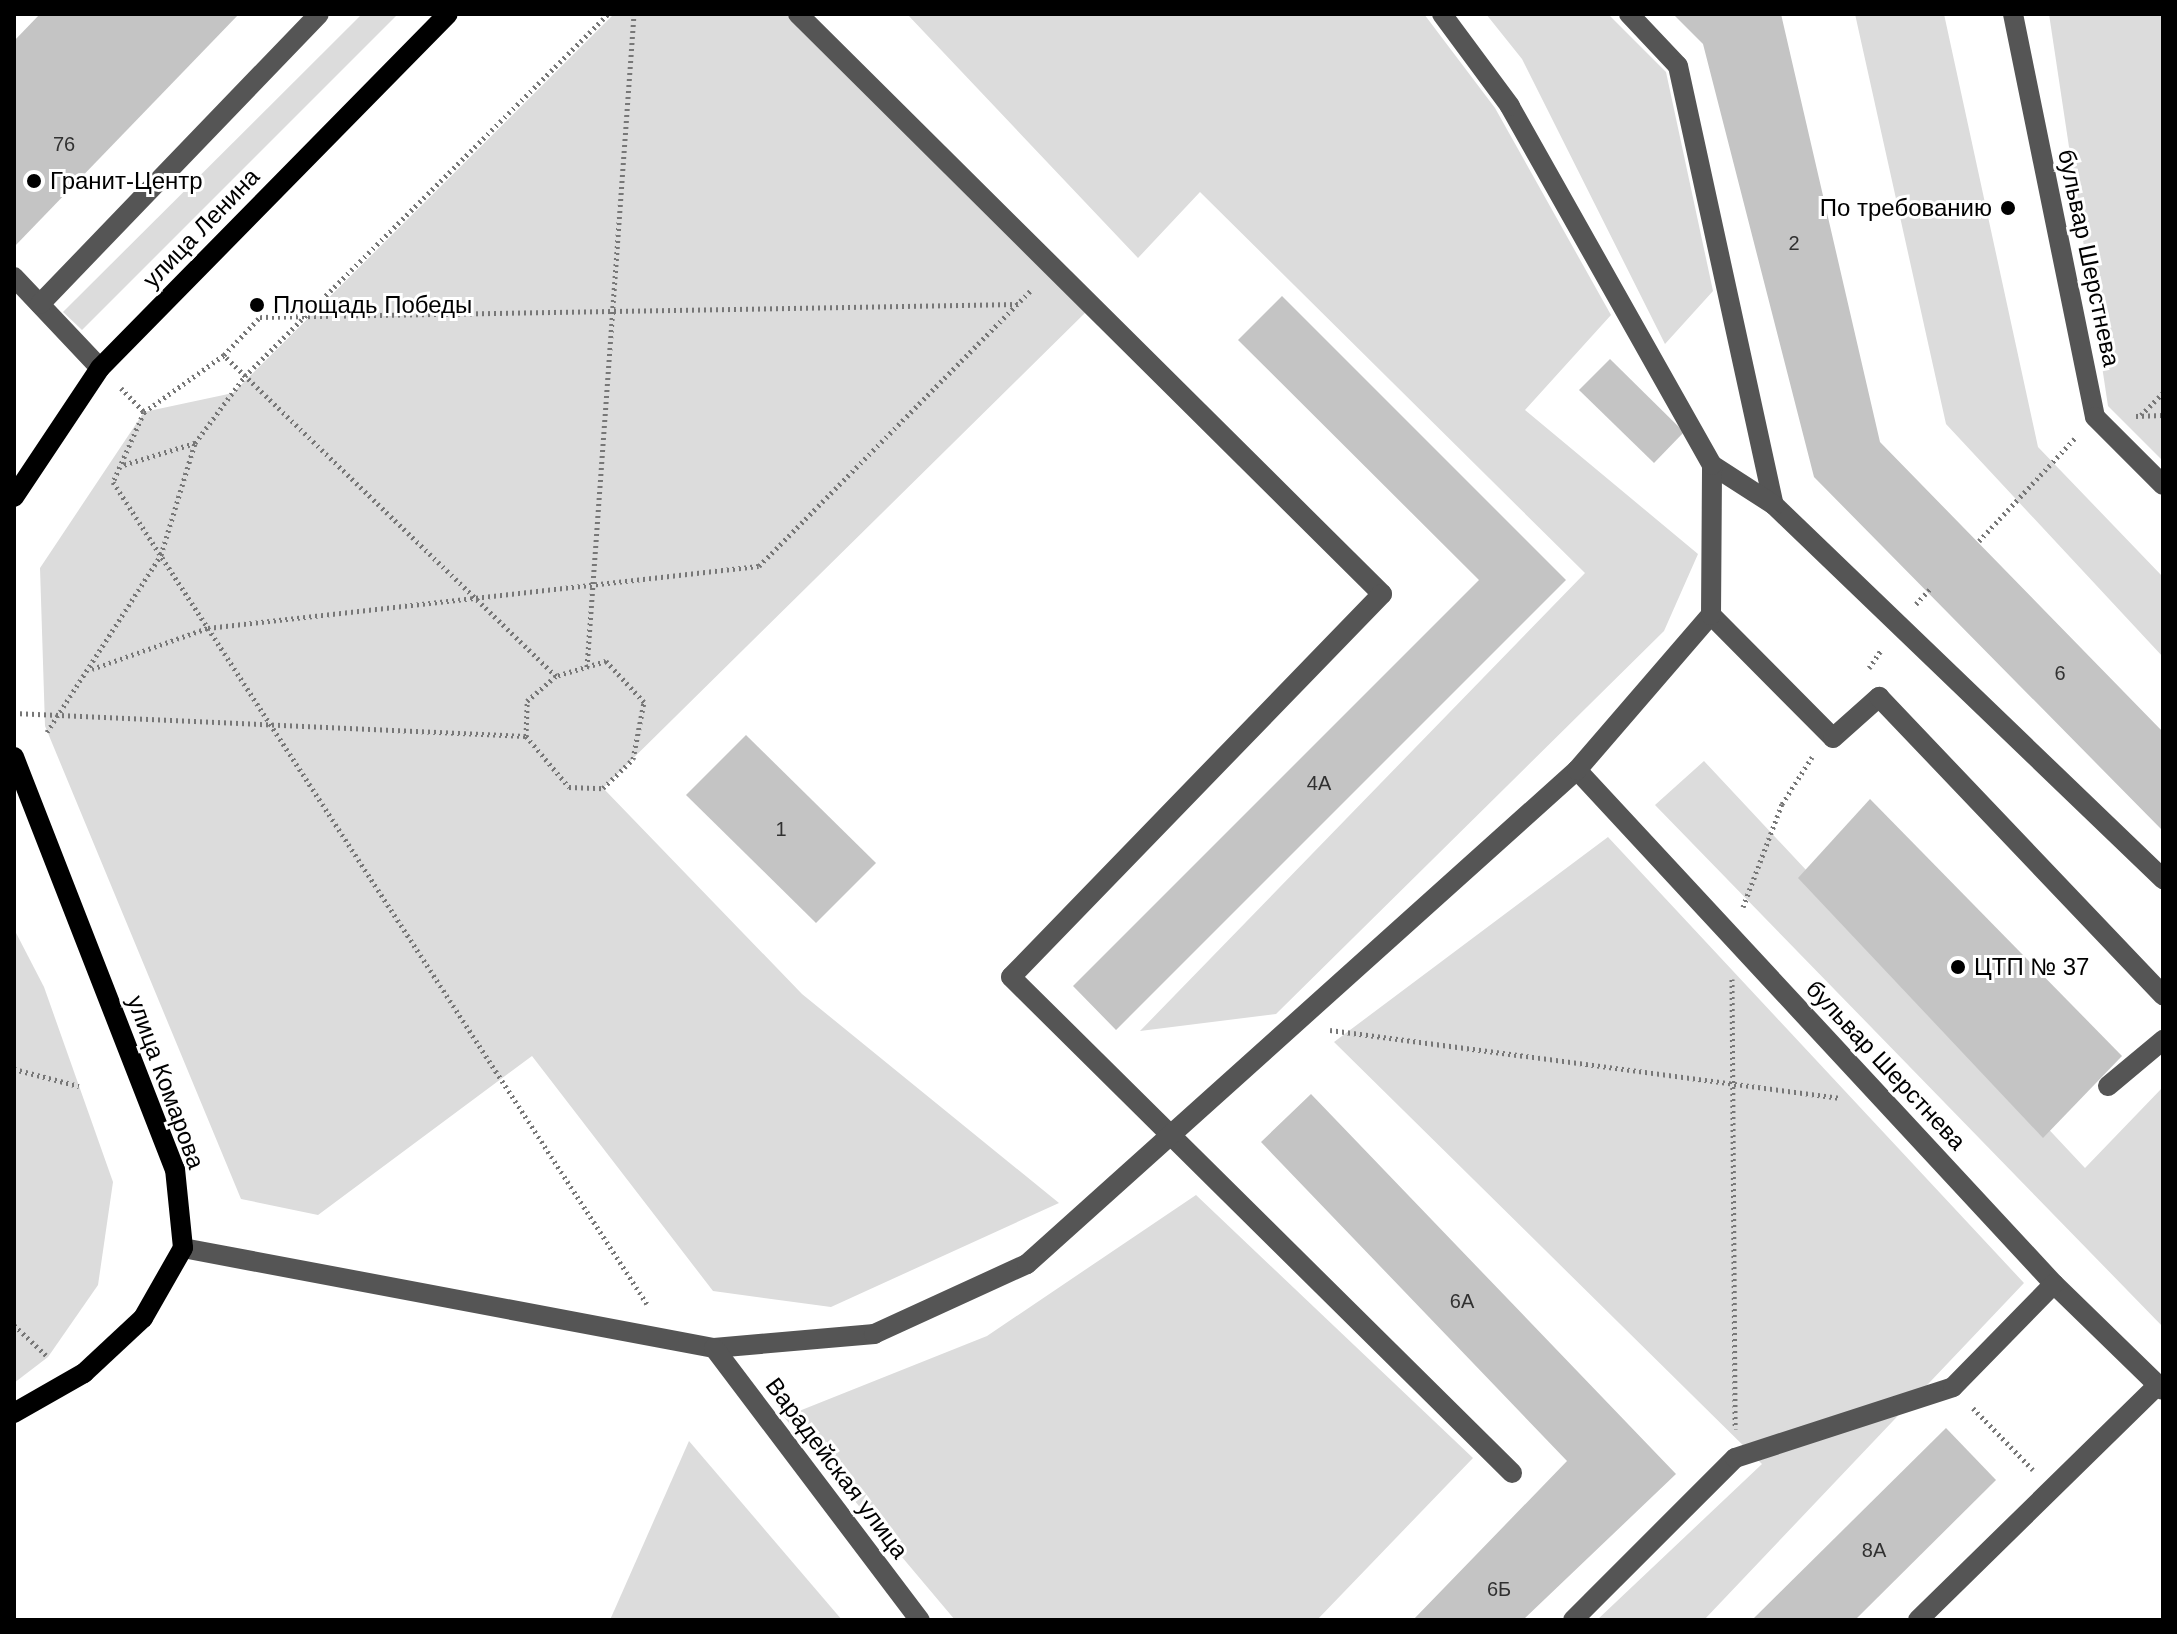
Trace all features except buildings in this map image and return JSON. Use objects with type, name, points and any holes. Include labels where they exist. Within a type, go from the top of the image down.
[{"type":"main road","name":"улица Ленина","points":[[14,497],[100,368],[448,14]]},
{"type":"main road","name":"улица Комарова","points":[[14,757],[175,1169],[183,1248]]},
{"type":"main road","points":[[14,1413],[84,1373],[143,1318],[183,1248]]},
{"type":"street","points":[[40,304],[319,14]]},
{"type":"street","points":[[798,14],[1382,594],[1011,977],[1172,1140],[1512,1473]]},
{"type":"street","points":[[1442,14],[1510,106],[1712,465],[1774,505],[2163,879]]},
{"type":"street","points":[[1629,14],[1678,66],[1774,505]]},
{"type":"street","name":"бульвар Шерстнева","points":[[2013,14],[2095,417]]},
{"type":"street","points":[[14,277],[100,368]]},
{"type":"street","points":[[2095,417],[2163,485]]},
{"type":"street","points":[[183,1248],[714,1348],[874,1334],[1027,1264],[1300,1026],[1577,770],[1711,615],[1712,465]]},
{"type":"street","points":[[1711,615],[1833,738],[1879,697],[2163,995]]},
{"type":"street","name":"бульвар Шерстнева","points":[[1577,770],[2054,1284],[2160,1388]]},
{"type":"street","points":[[2108,1086],[2163,1040]]},
{"type":"street","points":[[1573,1620],[1735,1458],[1953,1387],[2054,1284]]},
{"type":"street","name":"Варадейская улица","points":[[714,1348],[920,1620]]},
{"type":"street","points":[[1928,1616],[2052,1489],[2160,1388]]},
{"type":"path","points":[[47,732],[92,669],[161,555],[195,443],[245,376],[310,316],[608,14]]},
{"type":"path","points":[[587,667],[634,14]]},
{"type":"path","points":[[92,669],[208,628],[759,566],[1019,304],[1052,266]]},
{"type":"path","points":[[669,1340],[113,482],[144,412],[224,355],[260,317],[1019,304]]},
{"type":"path","points":[[224,355],[556,676]]},
{"type":"path","points":[[100,368],[144,412]]},
{"type":"path","points":[[2140,416],[2163,393]]},
{"type":"path","points":[[1979,541],[2095,417]]},
{"type":"path","points":[[120,466],[195,443]]},
{"type":"path","points":[[606,661],[644,702],[633,759],[603,788],[569,787],[526,736],[527,701],[556,676],[606,661]]},
{"type":"path","points":[[14,713],[274,729],[526,736]]},
{"type":"path","points":[[1735,1458],[1732,937],[1782,804]]},
{"type":"path","points":[[1300,1026],[1732,1082],[1888,1106]]},
{"type":"path","points":[[14,1069],[79,1086]]},
{"type":"path","points":[[14,1325],[48,1357]]},
{"type":"path","points":[[1953,1387],[2052,1489]]},
{"type":"shaded area","points":[[362,14],[398,14],[82,330],[63,312]]},
{"type":"shaded area","points":[[614,14],[792,14],[1088,310],[603,788],[802,994],[1059,1203],[831,1307],[713,1291],[532,1056],[318,1215],[241,1199],[45,726],[40,568],[144,412],[233,393]]},
{"type":"shaded area","points":[[907,14],[1424,14],[1495,108],[1611,315],[1525,410],[1698,554],[1664,631],[1276,1014],[1140,1031],[1585,573],[1200,192],[1138,258]]},
{"type":"shaded area","points":[[1486,14],[1608,14],[1666,72],[1713,291],[1665,344],[1522,59]]},
{"type":"shaded area","points":[[1855,14],[1944,14],[2038,447],[2163,577],[2163,657],[1946,424]]},
{"type":"shaded area","points":[[2049,14],[2163,14],[2163,461],[2108,406]]},
{"type":"shaded area","points":[[1704,761],[2085,1168],[2163,1087],[2163,1327],[1655,805]]},
{"type":"shaded area","points":[[1608,837],[2024,1283],[1704,1620],[1597,1620],[1762,1464],[1334,1042]]},
{"type":"shaded area","points":[[14,929],[44,987],[113,1182],[98,1285],[48,1357],[14,1383]]},
{"type":"shaded area","points":[[1196,1195],[1473,1458],[1317,1620],[955,1620],[784,1417],[987,1336]]},
{"type":"shaded area","points":[[689,1441],[842,1620],[610,1620]]},
{"type":"place","name":"Гранит-Центр","points":[[34,181]]},
{"type":"place","name":"По требованию","points":[[2008,208]]},
{"type":"place","name":"Площадь Победы","points":[[257,305]]},
{"type":"place","name":"ЦТП № 37","points":[[1958,967]]}]
